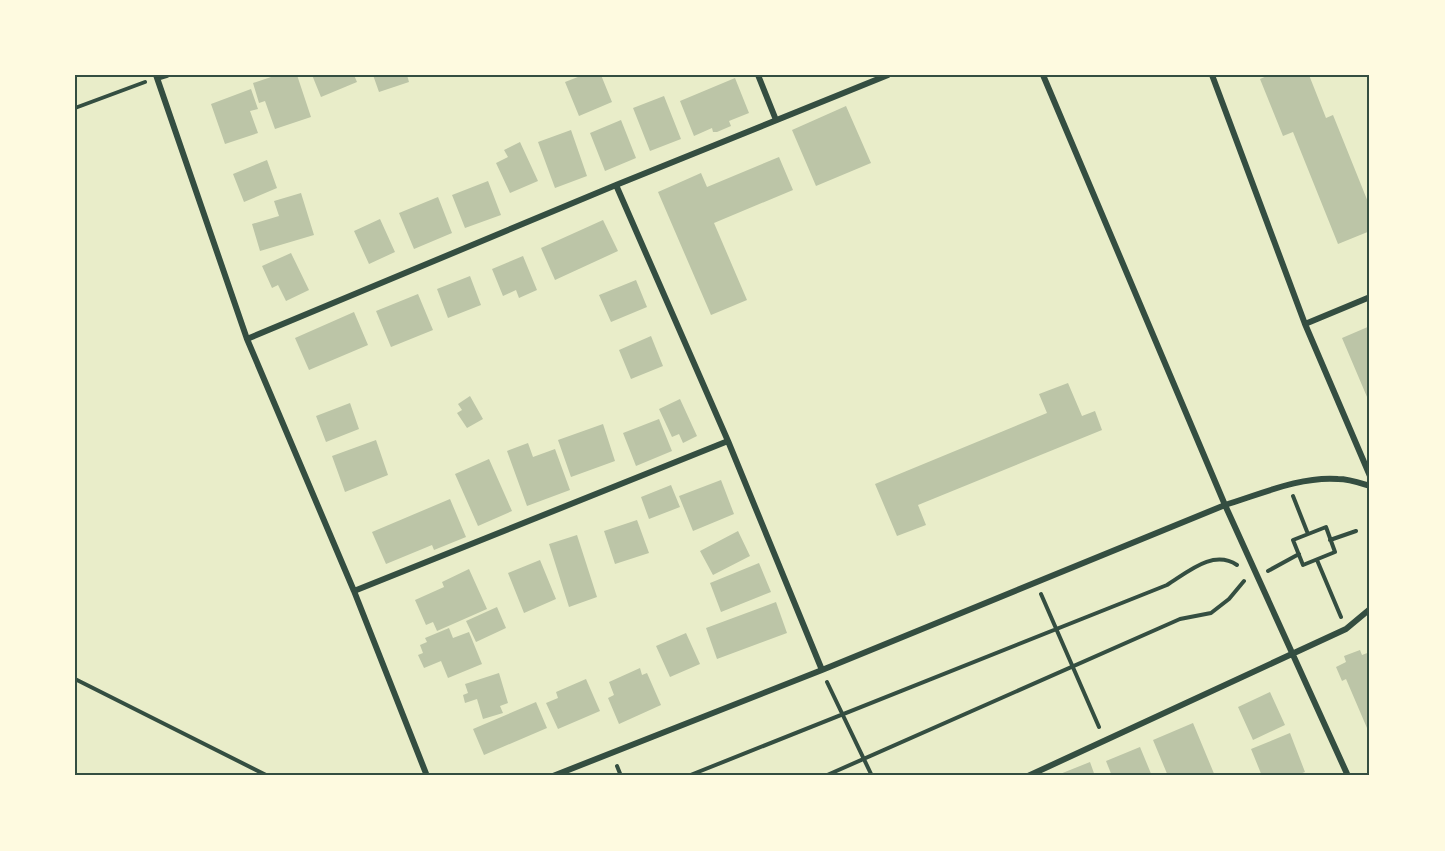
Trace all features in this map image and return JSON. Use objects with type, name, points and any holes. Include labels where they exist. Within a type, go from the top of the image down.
[{"type":"street","points":[[167,75],[156,77],[247,339],[354,591],[427,776]]},
{"type":"street","points":[[758,75],[776,120]]},
{"type":"street","points":[[247,339],[616,184],[888,75]]},
{"type":"street","points":[[1043,75],[1225,505],[1348,776]]},
{"type":"street","points":[[1212,75],[1305,324],[1370,476]]},
{"type":"street","points":[[616,184],[728,441],[822,670]]},
{"type":"street","points":[[1305,324],[1370,297]]},
{"type":"street","points":[[354,591],[728,441]]},
{"type":"street","points":[[553,776],[822,670],[1225,505],[1289,485],[1319,480],[1338,478],[1370,486]]},
{"type":"street","points":[[1033,775],[1346,629],[1370,609]]},
{"type":"path","points":[[75,108],[156,77]]},
{"type":"path","points":[[1289,485],[1308,534]]},
{"type":"path","points":[[1326,527],[1335,552],[1303,565],[1293,540],[1308,534],[1326,527]]},
{"type":"path","points":[[1330,540],[1356,531]]},
{"type":"path","points":[[825,776],[1180,619],[1211,613],[1228,599],[1243,581],[1257,577],[1299,554]]},
{"type":"path","points":[[688,776],[1167,585],[1208,560],[1227,559],[1238,566],[1242,572],[1257,577]]},
{"type":"path","points":[[1317,560],[1346,629]]},
{"type":"path","points":[[1036,582],[1105,742]]},
{"type":"path","points":[[822,670],[872,776]]},
{"type":"path","points":[[75,679],[268,776]]},
{"type":"building","points":[[277,75],[297,75],[311,117],[275,129],[265,101],[259,103],[253,83]]},
{"type":"building","points":[[312,75],[354,75],[357,82],[321,97]]},
{"type":"building","points":[[373,75],[407,75],[409,82],[379,92]]},
{"type":"building","points":[[583,75],[601,75],[612,102],[579,116],[565,82]]},
{"type":"building","points":[[1269,75],[1309,75],[1326,118],[1333,115],[1370,207],[1370,231],[1338,244],[1293,132],[1283,136],[1260,79]]},
{"type":"building","points":[[735,78],[749,113],[729,121],[731,126],[717,132],[713,132],[712,128],[694,136],[680,101]]},
{"type":"building","points":[[251,89],[258,109],[250,111],[258,133],[225,144],[211,104]]},
{"type":"building","points":[[664,96],[681,139],[650,151],[633,108]]},
{"type":"building","points":[[846,106],[871,163],[816,186],[792,130]]},
{"type":"building","points":[[621,120],[636,158],[605,171],[590,133]]},
{"type":"building","points":[[571,130],[587,176],[555,188],[538,142]]},
{"type":"building","points":[[520,142],[538,181],[510,193],[496,163],[508,157],[504,150]]},
{"type":"building","points":[[779,157],[793,190],[714,223],[747,300],[711,315],[658,192],[701,173],[707,187]]},
{"type":"building","points":[[267,160],[277,188],[244,202],[233,174]]},
{"type":"building","points":[[488,181],[501,215],[465,228],[452,195]]},
{"type":"building","points":[[301,193],[314,235],[260,251],[252,224],[279,216],[274,201]]},
{"type":"building","points":[[438,197],[452,233],[414,249],[399,213]]},
{"type":"building","points":[[380,219],[395,252],[369,264],[354,231]]},
{"type":"building","points":[[603,220],[618,251],[555,280],[541,248]]},
{"type":"building","points":[[291,253],[309,290],[286,301],[278,285],[272,288],[262,266]]},
{"type":"building","points":[[523,256],[537,290],[519,298],[516,290],[503,296],[492,269]]},
{"type":"building","points":[[470,276],[481,305],[448,318],[437,289]]},
{"type":"building","points":[[636,280],[647,307],[611,322],[599,295]]},
{"type":"building","points":[[418,294],[433,330],[391,347],[376,311]]},
{"type":"building","points":[[354,312],[368,345],[309,370],[295,338]]},
{"type":"building","points":[[1370,326],[1370,404],[1342,338]]},
{"type":"building","points":[[651,336],[663,366],[631,379],[619,350]]},
{"type":"building","points":[[1068,383],[1082,416],[1095,411],[1102,430],[918,505],[926,525],[897,536],[875,484],[1047,413],[1039,394]]},
{"type":"building","points":[[470,396],[483,419],[467,428],[457,413],[462,410],[458,404]]},
{"type":"building","points":[[680,399],[697,436],[683,443],[679,434],[672,437],[659,409]]},
{"type":"building","points":[[350,403],[359,429],[326,442],[316,416]]},
{"type":"building","points":[[659,419],[672,451],[636,466],[623,433]]},
{"type":"building","points":[[603,424],[615,461],[571,477],[558,440]]},
{"type":"building","points":[[376,440],[388,475],[345,492],[332,456]]},
{"type":"building","points":[[528,443],[533,457],[555,449],[570,490],[527,506],[507,451]]},
{"type":"building","points":[[489,459],[512,511],[478,526],[455,474]]},
{"type":"building","points":[[721,480],[734,514],[693,531],[679,496]]},
{"type":"building","points":[[671,485],[680,507],[649,519],[641,497]]},
{"type":"building","points":[[450,499],[466,537],[434,550],[432,545],[386,564],[372,532]]},
{"type":"building","points":[[637,520],[649,553],[615,564],[604,531]]},
{"type":"building","points":[[738,531],[750,556],[713,575],[700,551]]},
{"type":"building","points":[[577,535],[597,597],[569,607],[549,544]]},
{"type":"building","points":[[540,560],[556,599],[524,613],[508,573]]},
{"type":"building","points":[[759,563],[771,592],[721,612],[710,583]]},
{"type":"building","points":[[469,569],[487,609],[437,631],[433,622],[426,625],[415,600],[444,587],[442,582]]},
{"type":"building","points":[[776,602],[787,633],[717,659],[706,628]]},
{"type":"building","points":[[497,607],[506,628],[476,642],[466,621]]},
{"type":"building","points":[[449,628],[453,638],[469,632],[482,664],[448,678],[441,661],[424,668],[418,655],[423,653],[420,645],[427,642],[425,638]]},
{"type":"building","points":[[686,633],[700,664],[670,677],[656,646]]},
{"type":"building","points":[[1360,650],[1362,655],[1370,652],[1370,735],[1346,679],[1342,681],[1336,667],[1346,662],[1344,656]]},
{"type":"building","points":[[640,668],[642,675],[647,673],[661,705],[619,724],[608,698],[614,695],[609,682]]},
{"type":"building","points":[[499,673],[508,703],[500,706],[503,713],[483,719],[477,699],[465,703],[463,695],[468,693],[465,684]]},
{"type":"building","points":[[586,679],[600,711],[558,729],[546,703],[558,698],[556,692]]},
{"type":"building","points":[[1270,692],[1285,725],[1253,740],[1238,707]]},
{"type":"building","points":[[536,702],[547,728],[484,755],[473,729]]},
{"type":"building","points":[[1193,723],[1215,776],[1168,776],[1153,740]]},
{"type":"building","points":[[1290,733],[1305,772],[1294,776],[1262,776],[1251,749]]},
{"type":"building","points":[[1140,747],[1152,776],[1112,776],[1106,761]]},
{"type":"building","points":[[1090,762],[1095,776],[1055,776]]}]
